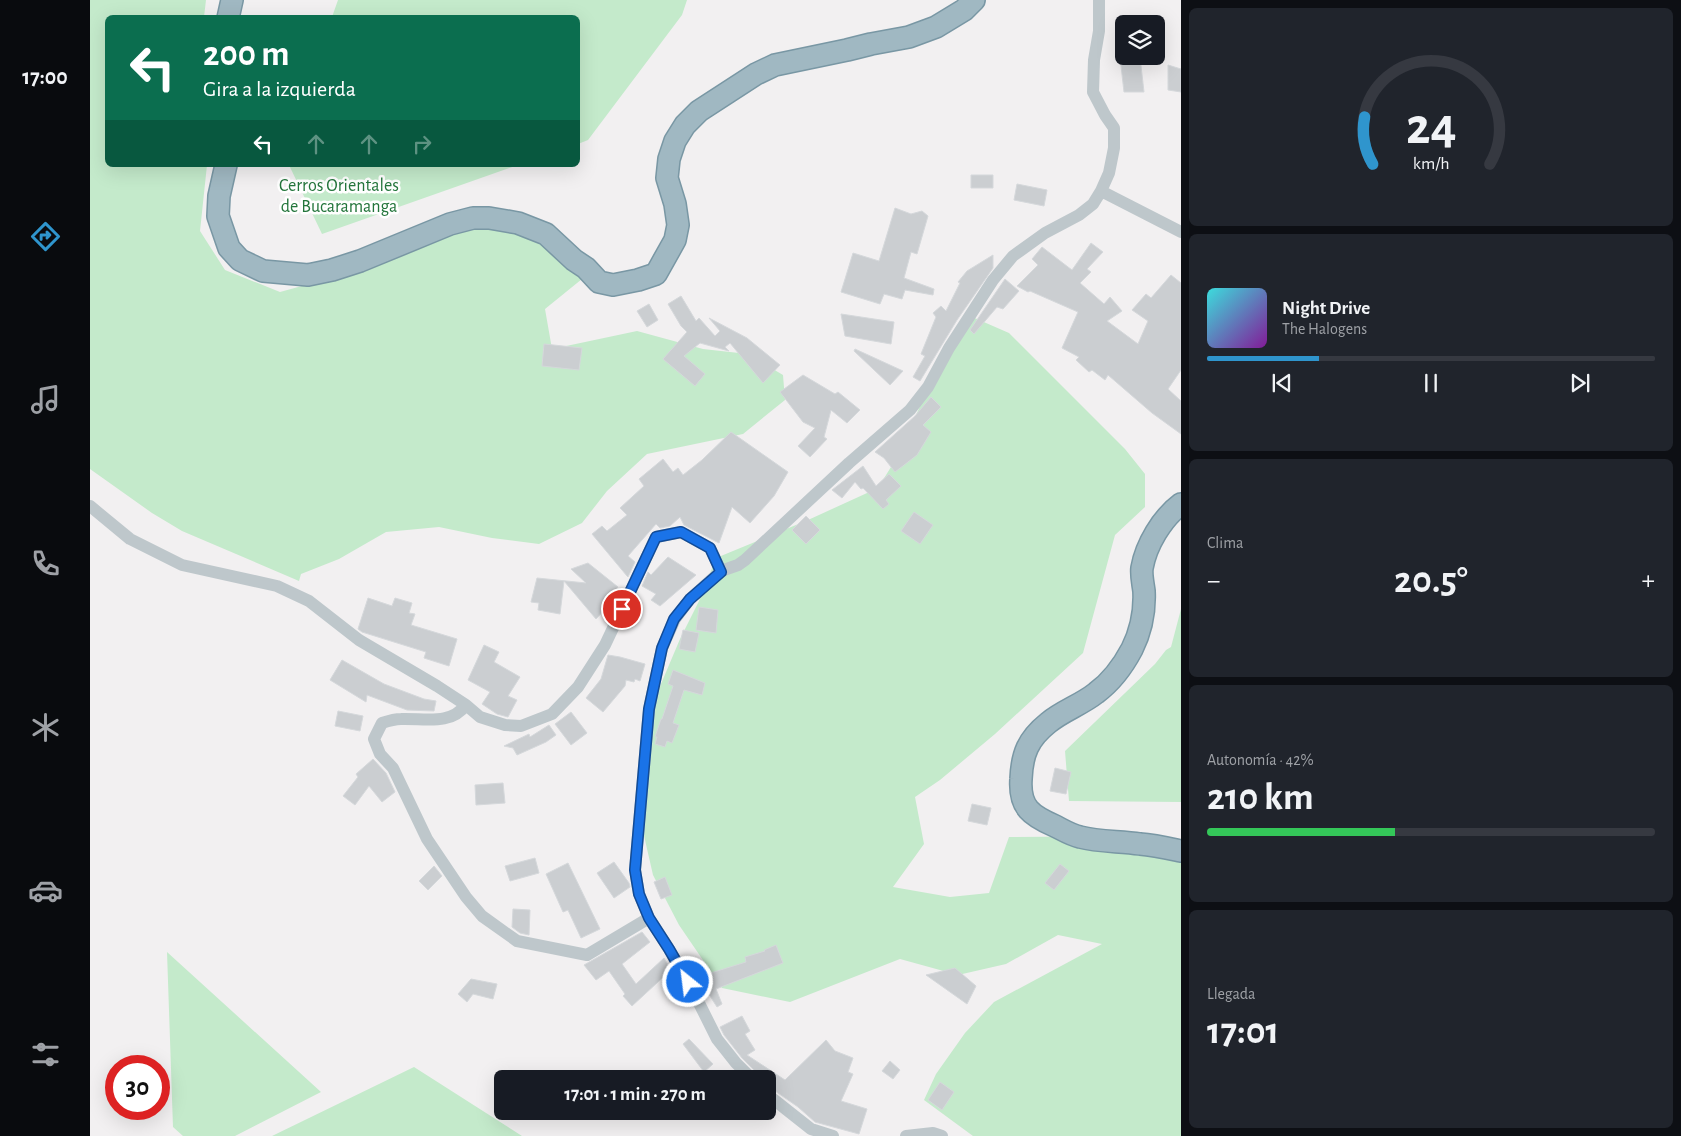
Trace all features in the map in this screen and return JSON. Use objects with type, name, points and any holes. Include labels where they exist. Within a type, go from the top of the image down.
[{"type":"highway","points":[[229,15],[232,0]]},
{"type":"highway","points":[[225,167],[218,196],[218,216],[229,248],[240,260],[263,271],[308,275],[332,270],[360,262],[450,224],[473,218],[489,218],[518,223],[546,234],[574,260],[586,268],[599,282],[613,285],[638,280],[656,274],[675,240],[678,225],[668,178],[669,159],[675,141],[685,125],[699,111],[756,74],[775,65],[909,37],[936,27],[964,10],[974,0]]},
{"type":"highway","points":[[1181,504],[1157,532],[1145,555],[1142,570],[1144,614],[1132,648],[1123,664],[1100,689],[1048,723],[1028,743],[1023,758],[1020,784],[1029,810],[1035,817],[1067,832],[1080,837],[1181,851]]},
{"type":"street","points":[[743,1070],[717,1039],[698,999],[649,918],[639,894],[635,870],[649,709],[662,648],[674,619],[690,599],[721,572],[738,566],[745,560],[848,463],[910,410],[928,388],[949,348],[993,280],[1013,256],[1045,233],[1079,215],[1093,204],[1109,173],[1114,148],[1114,128],[1093,92],[1094,60],[1099,31],[1099,0]]},
{"type":"street","points":[[1101,191],[1181,232]]},
{"type":"street","points":[[90,506],[130,539],[182,565],[277,586],[309,601],[359,640],[466,705],[480,717],[505,725],[521,726],[552,714],[578,687],[605,645],[656,537],[681,532],[710,548],[721,572]]},
{"type":"street","points":[[466,705],[460,713],[450,717],[428,720],[399,719],[382,723],[374,739],[380,754],[393,768],[427,839],[466,897],[482,916],[517,940],[587,955],[649,918]]},
{"type":"street","points":[[776,1101],[810,1129],[833,1136]]},
{"type":"street","points":[[906,1136],[933,1133],[942,1136]]},
{"type":"green space","points":[[90,0],[206,0],[204,15],[105,15],[105,167],[207,167],[200,231],[225,270],[280,292],[309,284],[470,221],[525,229],[582,279],[545,309],[552,349],[637,331],[703,349],[748,354],[783,375],[785,400],[743,434],[647,454],[607,491],[582,523],[539,544],[492,538],[439,527],[386,532],[339,559],[301,574],[299,581],[182,531],[152,513],[90,469]]},
{"type":"green space","points":[[338,0],[687,0],[682,15],[588,140],[580,143],[580,15],[333,15]]},
{"type":"green space","name":"Cerros Orientales de Bucaramanga","points":[[290,167],[512,167],[322,234]]},
{"type":"green space","points":[[970,316],[1009,333],[1125,449],[1145,474],[1145,507],[1115,535],[1083,653],[995,734],[940,780],[915,797],[924,844],[893,887],[950,897],[989,893],[1009,837],[1131,836],[1160,838],[1181,862],[1181,1136],[973,1136],[924,1100],[936,1074],[965,1033],[994,1002],[1102,944],[1058,935],[1006,964],[958,975],[900,959],[790,1002],[722,988],[679,925],[653,875],[637,805],[658,691],[680,639],[699,601],[716,558],[808,520],[878,488],[899,454],[924,397]]},
{"type":"green space","points":[[1181,609],[1181,802],[1069,801],[1065,751],[1171,647]]},
{"type":"green space","points":[[167,952],[321,1092],[235,1136],[183,1136],[173,1127]]},
{"type":"green space","points":[[414,1067],[494,1118],[494,1120],[522,1136],[272,1136]]},
{"type":"building","points":[[1121,65],[1141,65],[1144,92],[1124,92]]},
{"type":"building","points":[[1168,65],[1181,69],[1181,92],[1168,90]]},
{"type":"building","points":[[971,175],[993,175],[993,188],[971,188]]},
{"type":"building","points":[[1017,184],[1047,190],[1044,206],[1014,200]]},
{"type":"building","points":[[895,208],[911,214],[922,211],[928,216],[917,254],[911,252],[904,278],[934,289],[933,295],[905,290],[902,299],[884,294],[880,304],[841,292],[853,253],[879,261]]},
{"type":"building","points":[[1091,243],[1103,252],[1087,269],[1091,272],[1080,283],[1104,304],[1110,297],[1122,311],[1107,321],[1138,344],[1148,321],[1132,310],[1146,294],[1151,298],[1171,275],[1181,283],[1181,370],[1168,389],[1181,401],[1181,434],[1152,413],[1108,375],[1105,380],[1092,370],[1089,372],[1076,360],[1079,357],[1062,348],[1078,312],[1017,286],[1038,265],[1032,259],[1042,247],[1072,270]]},
{"type":"building","points":[[993,255],[993,268],[957,320],[920,381],[913,377],[925,356],[921,354],[936,317],[933,313],[941,306],[946,311],[960,283],[958,282],[967,271]]},
{"type":"building","points":[[1005,279],[1019,291],[1003,309],[997,307],[974,334],[970,330]]},
{"type":"building","points":[[681,296],[696,321],[699,318],[715,336],[720,331],[709,318],[747,338],[780,365],[763,383],[730,343],[725,347],[729,351],[700,343],[684,356],[705,374],[695,386],[663,359],[687,332],[681,326],[668,304]]},
{"type":"building","points":[[649,304],[658,320],[647,327],[637,311]]},
{"type":"building","points":[[841,314],[894,322],[891,344],[845,336]]},
{"type":"building","points":[[544,344],[582,348],[579,370],[542,366]]},
{"type":"building","points":[[855,349],[903,371],[890,385],[854,351]]},
{"type":"building","points":[[803,375],[835,394],[838,392],[860,410],[847,423],[831,410],[824,437],[827,439],[810,457],[798,446],[815,428],[803,422],[780,392]]},
{"type":"building","points":[[931,397],[941,407],[923,425],[931,432],[917,455],[895,472],[884,458],[875,452],[915,416]]},
{"type":"building","points":[[731,432],[788,472],[774,496],[750,523],[732,507],[719,543],[684,525],[680,517],[670,526],[660,528],[656,524],[628,556],[635,562],[628,577],[592,534],[602,526],[607,531],[627,515],[620,508],[644,486],[639,479],[663,459],[673,472],[678,468],[683,475],[702,460]]},
{"type":"building","points":[[863,466],[876,486],[889,474],[901,486],[886,500],[889,504],[883,509],[855,482],[842,498],[832,490]]},
{"type":"building","points":[[914,512],[933,525],[920,544],[901,531]]},
{"type":"building","points":[[806,516],[820,530],[806,544],[792,530]]},
{"type":"building","points":[[668,557],[696,575],[660,606],[651,600],[656,594],[642,586],[648,572],[651,575]]},
{"type":"building","points":[[588,563],[618,587],[603,605],[606,608],[596,619],[564,581],[560,614],[538,610],[539,603],[531,602],[537,578],[586,583],[571,569]]},
{"type":"building","points":[[368,598],[392,606],[395,598],[412,603],[409,613],[415,614],[411,625],[457,639],[449,666],[424,658],[426,652],[362,632],[358,629]]},
{"type":"building","points":[[699,607],[718,610],[716,633],[696,630]]},
{"type":"building","points":[[683,630],[699,633],[695,652],[679,649]]},
{"type":"building","points":[[484,645],[499,652],[494,662],[520,677],[508,696],[517,700],[508,717],[497,714],[482,704],[490,692],[468,680]]},
{"type":"building","points":[[608,655],[645,664],[640,681],[635,679],[634,682],[626,680],[625,686],[603,712],[586,698],[601,679]]},
{"type":"building","points":[[342,660],[384,684],[424,699],[436,701],[434,711],[407,710],[367,695],[366,702],[330,680]]},
{"type":"building","points":[[673,670],[705,683],[702,695],[684,690],[673,723],[679,725],[672,743],[667,741],[665,747],[655,744],[657,737],[655,737],[673,686],[668,684]]},
{"type":"building","points":[[338,711],[363,716],[360,731],[335,726]]},
{"type":"building","points":[[571,712],[587,733],[571,745],[555,724]]},
{"type":"building","points":[[549,725],[556,735],[546,742],[517,755],[513,748],[504,746],[529,734],[530,737]]},
{"type":"building","points":[[373,759],[386,773],[395,792],[382,802],[369,786],[355,805],[343,796],[358,777],[356,774]]},
{"type":"building","points":[[1055,768],[1071,772],[1066,794],[1050,791]]},
{"type":"building","points":[[503,783],[505,803],[476,805],[475,785]]},
{"type":"building","points":[[972,804],[991,808],[987,825],[968,821]]},
{"type":"building","points":[[535,858],[539,873],[510,881],[505,866]]},
{"type":"building","points":[[614,862],[630,887],[614,898],[597,873]]},
{"type":"building","points":[[568,863],[600,929],[581,938],[568,910],[563,912],[546,874]]},
{"type":"building","points":[[1060,864],[1069,871],[1054,890],[1045,883]]},
{"type":"building","points":[[434,866],[442,876],[428,890],[419,881]]},
{"type":"building","points":[[665,877],[672,895],[661,899],[654,882]]},
{"type":"building","points":[[513,909],[530,910],[529,935],[520,933],[512,927]]},
{"type":"building","points":[[642,932],[650,942],[622,964],[636,984],[664,958],[671,970],[632,1006],[623,996],[625,994],[609,971],[596,980],[584,965]]},
{"type":"building","points":[[776,945],[783,963],[716,989],[722,1004],[717,1007],[698,977],[746,962],[745,957],[765,951]]},
{"type":"building","points":[[955,968],[976,986],[967,1004],[926,975]]},
{"type":"building","points":[[471,979],[497,984],[493,999],[473,994],[467,1002],[458,994]]},
{"type":"building","points":[[742,1016],[750,1031],[745,1034],[755,1050],[747,1055],[770,1070],[754,1070],[742,1058],[720,1027]]},
{"type":"building","points":[[689,1039],[713,1064],[706,1070],[702,1070],[683,1044]]},
{"type":"building","points":[[826,1040],[835,1051],[853,1058],[848,1072],[853,1074],[841,1101],[867,1109],[859,1134],[815,1122],[776,1092],[776,1074],[785,1080]]},
{"type":"building","points":[[890,1061],[900,1070],[893,1079],[882,1071]]},
{"type":"building","points":[[940,1082],[954,1092],[942,1110],[928,1100]]},
{"type":"route","points":[[622,609],[656,537],[681,532],[710,548],[721,572],[690,599],[674,619],[662,648],[649,709],[635,870],[639,894],[649,918],[688,982]]}]
